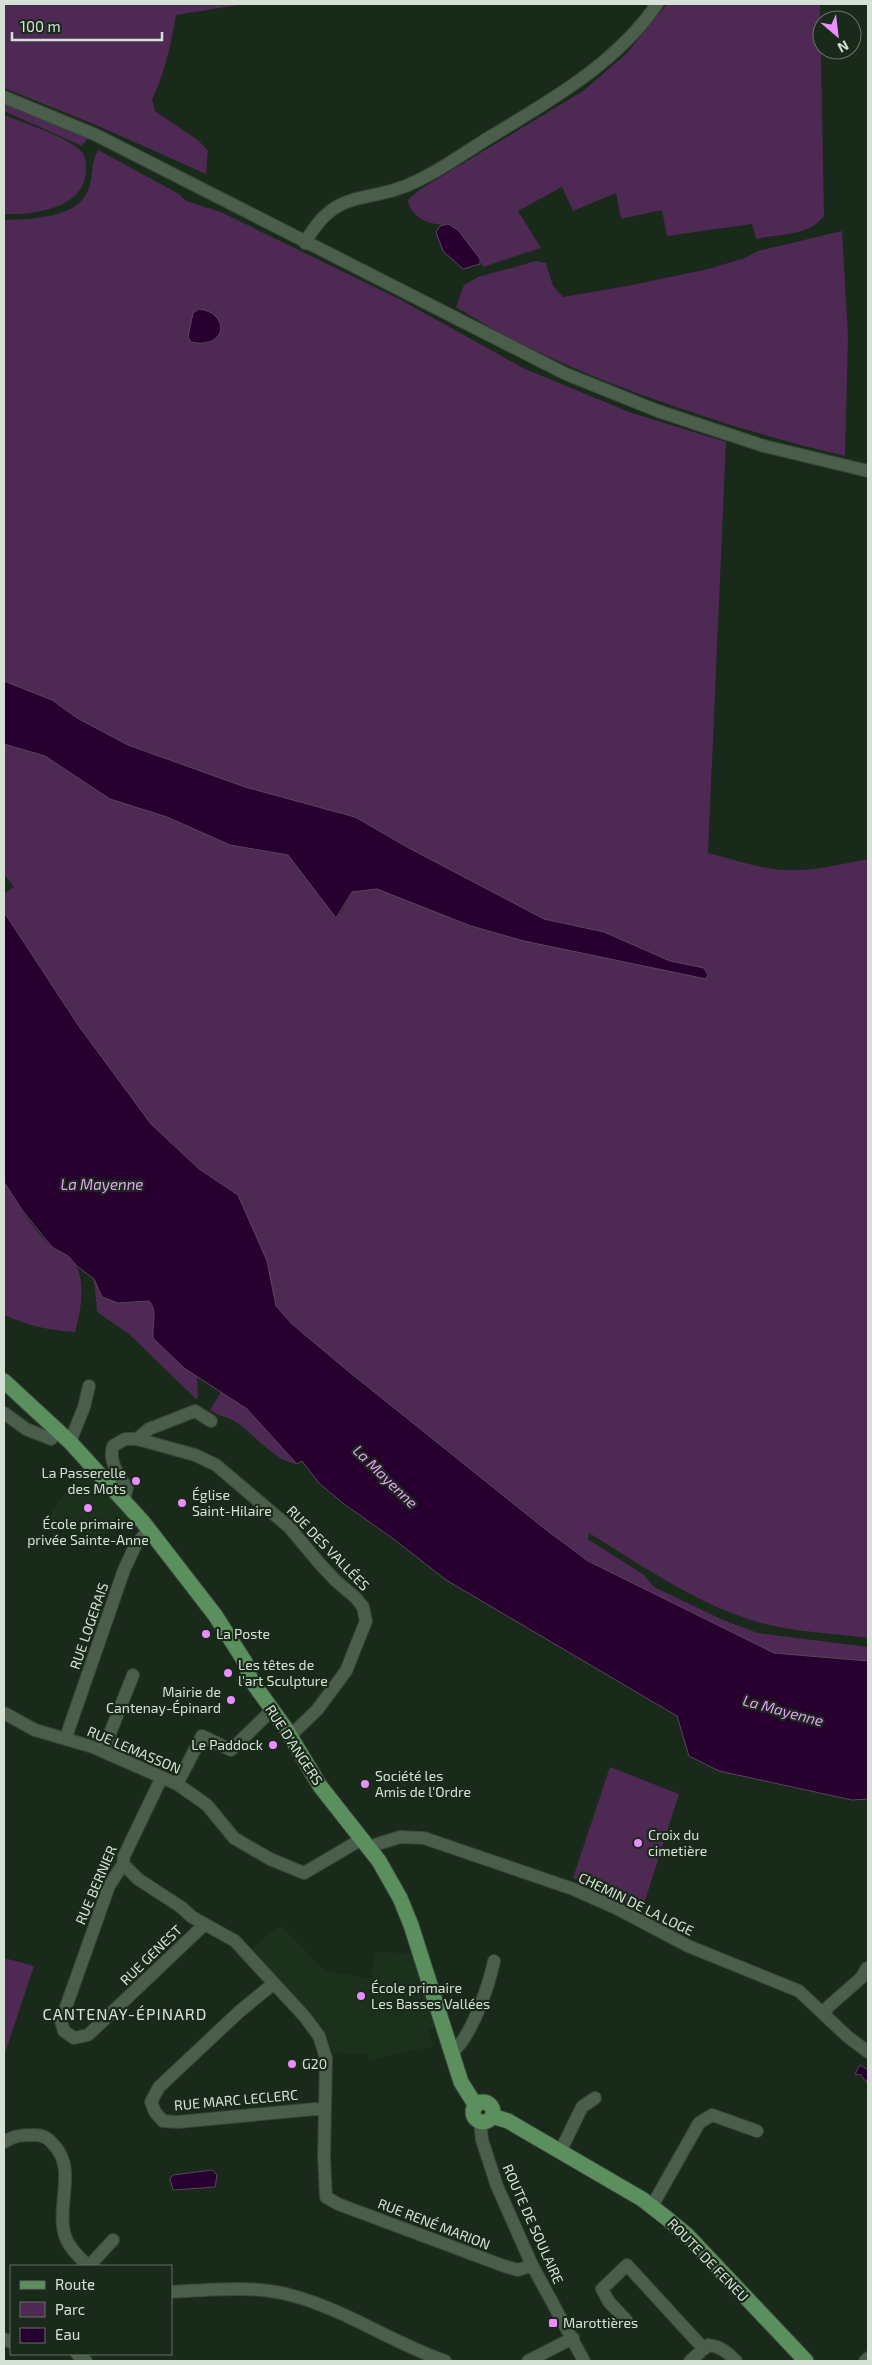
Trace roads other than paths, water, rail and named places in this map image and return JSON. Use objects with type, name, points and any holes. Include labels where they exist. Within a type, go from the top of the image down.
[{"type":"main road","name":"RUE D'ANGERS","points":[[4,1381],[70,1442],[124,1499],[149,1530],[215,1615],[245,1662],[251,1680],[290,1736],[320,1786],[379,1861],[400,1898],[412,1925],[461,2082],[476,2106]]},
{"type":"main road","name":"ROUTE DE FENEU","points":[[476,2106],[482,2103],[488,2104],[492,2110],[486,2119],[508,2121],[652,2206],[687,2235],[806,2361]]},
{"type":"street","points":[[306,242],[322,217],[334,207],[348,200],[390,193],[419,180],[576,84],[620,48],[648,18],[658,4]]},
{"type":"street","points":[[4,97],[96,135],[566,374],[658,411],[764,446],[868,471]]},
{"type":"street","points":[[70,1442],[81,1416],[89,1386]]},
{"type":"street","points":[[124,1499],[127,1488],[113,1466],[110,1454],[113,1446],[125,1440],[137,1439],[149,1429],[195,1411],[211,1421]]},
{"type":"street","points":[[4,1413],[26,1429],[51,1439],[58,1431]]},
{"type":"street","name":"RUE DES VALLÉES","points":[[137,1439],[195,1455],[216,1465],[289,1526],[320,1564],[363,1607],[366,1621],[346,1671],[317,1710],[290,1736]]},
{"type":"street","name":"RUE LOGERAIS","points":[[66,1738],[124,1570],[136,1544],[149,1530]]},
{"type":"street","points":[[103,1751],[133,1675]]},
{"type":"street","points":[[177,1784],[202,1736],[231,1750],[272,1710]]},
{"type":"street","name":"RUE LEMASSON","points":[[4,1713],[35,1730],[66,1738],[103,1751],[177,1784],[207,1805],[234,1838],[270,1859],[304,1873],[365,1843]]},
{"type":"street","name":"RUE BERNIER","points":[[69,2035],[64,2031],[61,2021],[109,1886],[124,1864],[124,1856],[162,1777]]},
{"type":"street","name":"CHEMIN DE LA LOGE","points":[[365,1843],[400,1837],[424,1838],[573,1889],[616,1908],[688,1946],[799,1991],[825,2013],[848,2037],[868,2052]]},
{"type":"street","points":[[124,1864],[138,1879],[181,1907],[192,1917],[235,1941],[305,2017],[319,2036],[326,2058],[325,2110]]},
{"type":"street","name":"RUE GENEST","points":[[69,2035],[81,2038],[88,2035],[205,1924]]},
{"type":"street","points":[[451,2053],[460,2047],[472,2023],[491,1977],[494,1960]]},
{"type":"street","points":[[825,2013],[828,2007],[861,1978],[867,1968]]},
{"type":"street","name":"RUE MARC LECLERC","points":[[274,1984],[240,2011],[159,2087],[152,2102],[154,2112],[163,2121],[178,2122],[315,2109],[325,2110]]},
{"type":"street","points":[[560,2152],[582,2107],[595,2098]]},
{"type":"street","name":"RUE RENÉ MARION","points":[[325,2110],[324,2157],[326,2197],[338,2204],[504,2266],[518,2270],[532,2265]]},
{"type":"street","points":[[652,2206],[699,2123],[712,2115],[757,2131]]},
{"type":"street","name":"ROUTE DE SOULAIRE","points":[[486,2119],[482,2140],[497,2186],[532,2265],[584,2361]]},
{"type":"street","points":[[4,2142],[22,2134],[41,2135],[60,2152],[65,2166],[64,2231],[71,2248],[87,2265]]},
{"type":"street","points":[[89,2265],[113,2240]]},
{"type":"street","points":[[627,2321],[609,2302],[602,2289],[627,2265],[704,2349]]},
{"type":"street","points":[[172,2292],[264,2291],[288,2294],[360,2321],[418,2357],[445,2361]]},
{"type":"street","points":[[528,2361],[573,2338]]},
{"type":"street","points":[[690,2361],[708,2345],[716,2346],[727,2352],[736,2361]]},
{"type":"street","points":[[865,2361],[868,2358]]},
{"type":"water","points":[[448,224],[458,230],[480,259],[480,264],[463,269],[443,251],[436,232],[440,226]]},
{"type":"water","points":[[199,309],[209,312],[220,323],[218,336],[212,341],[203,343],[191,342],[188,337],[193,313]]},
{"type":"water","points":[[4,681],[52,700],[77,718],[128,745],[245,787],[355,817],[407,847],[544,919],[604,932],[670,961],[704,968],[708,975],[706,979],[524,941],[471,926],[377,889],[352,892],[336,918],[288,855],[230,845],[167,817],[110,799],[45,756],[4,744]]},
{"type":"water","name":"La Mayenne","points":[[4,912],[78,1025],[151,1124],[199,1169],[238,1195],[267,1261],[276,1306],[292,1324],[545,1529],[588,1561],[774,1653],[868,1661],[868,1799],[852,1800],[719,1771],[689,1756],[677,1716],[446,1580],[395,1540],[344,1504],[319,1483],[302,1461],[297,1464],[247,1409],[184,1368],[153,1338],[154,1313],[149,1301],[118,1303],[102,1297],[94,1279],[78,1267],[68,1256],[52,1247],[22,1210],[4,1182]]},
{"type":"water","points":[[860,2065],[868,2070],[867,2083],[861,2075],[855,2074]]},
{"type":"water","points":[[212,2170],[217,2175],[215,2187],[173,2190],[170,2179],[173,2175]]},
{"type":"place","name":"La Passerelle des Mots","points":[[136,1481]]},
{"type":"place","name":"Église Saint-Hilaire","points":[[182,1503]]},
{"type":"place","name":"École primaire privée Sainte-Anne","points":[[88,1508]]},
{"type":"place","name":"La Poste","points":[[206,1634]]},
{"type":"place","name":"Les têtes de l'art Sculpture","points":[[228,1673]]},
{"type":"place","name":"Mairie de Cantenay-Épinard","points":[[231,1700]]},
{"type":"place","name":"Le Paddock","points":[[273,1745]]},
{"type":"place","name":"Société les Amis de l'Ordre","points":[[365,1784]]},
{"type":"place","name":"Croix du cimetière","points":[[638,1843]]},
{"type":"place","name":"École primaire Les Basses Vallées","points":[[361,1996]]},
{"type":"place","name":"G20","points":[[292,2064]]},
{"type":"place","name":"Marottières","points":[[553,2323]]},
{"type":"district","name":"CANTENAY-ÉPINARD","points":[[125,2014]]}]
